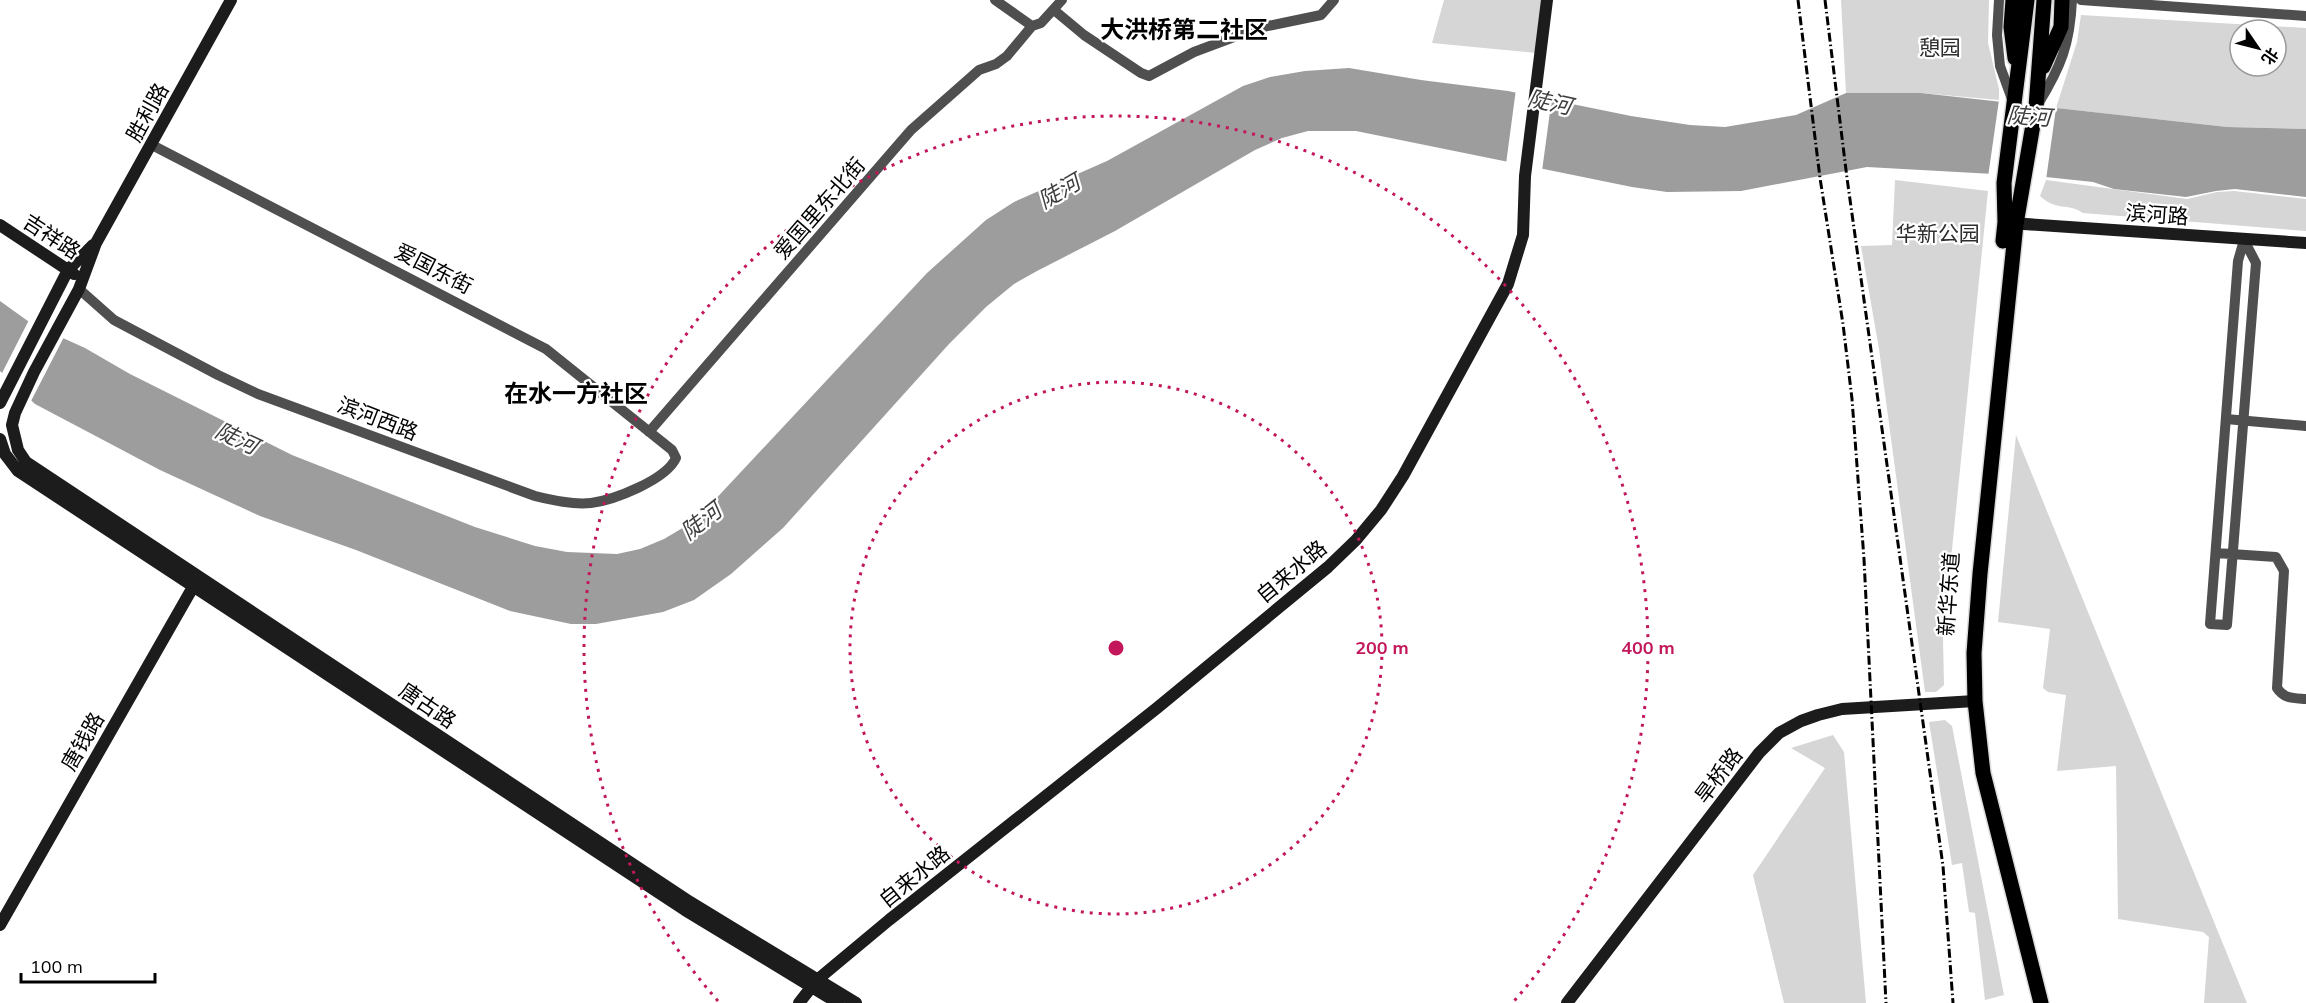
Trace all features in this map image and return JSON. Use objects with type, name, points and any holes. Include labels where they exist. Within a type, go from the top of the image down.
[{"type":"main road","name":"胜利路","points":[[15,413],[81,284],[96,243],[231,0]]},
{"type":"main road","name":"自来水路","points":[[799,1003],[815,984],[1328,567],[1356,540],[1381,510],[1403,476],[1508,284],[1523,235],[1525,176],[1547,0]]},
{"type":"main road","points":[[2013,0],[2011,27],[2018,79]]},
{"type":"main road","points":[[2014,105],[2027,0]]},
{"type":"main road","points":[[2036,107],[2044,0]]},
{"type":"main road","points":[[2038,78],[2061,27],[2062,0]]},
{"type":"main road","name":"新华东道","points":[[2011,223],[2004,183],[2014,105]]},
{"type":"main road","name":"新华东道","points":[[2032,1003],[1974,773],[1970,701],[2011,223],[2024,184],[2036,107]]},
{"type":"main road","name":"滨河路","points":[[2011,223],[2306,243]]},
{"type":"main road","name":"吉祥路","points":[[0,225],[68,270],[81,284]]},
{"type":"main road","name":"胜利路","points":[[0,403],[68,270],[96,243]]},
{"type":"main road","name":"唐古路","points":[[15,413],[12,425],[18,450],[26,462],[196,581],[685,910],[815,984],[856,1003]]},
{"type":"main road","name":"唐古路","points":[[0,439],[5,454],[18,471],[196,581]]},
{"type":"main road","name":"唐钱路","points":[[0,926],[196,581]]},
{"type":"main road","name":"新华东道","points":[[1970,701],[1983,772],[2041,1003]]},
{"type":"main road","name":"旱桥路","points":[[1567,1003],[1759,753],[1779,733],[1801,721],[1842,709],[1970,701]]},
{"type":"main road","name":"唐古路","points":[[815,984],[838,1003]]},
{"type":"street","points":[[995,0],[1037,24]]},
{"type":"street","name":"爱国里东北街","points":[[650,432],[911,130],[979,70],[996,64],[1007,56],[1062,0]]},
{"type":"street","points":[[1054,10],[1084,35],[1149,76],[1194,52],[1258,28],[1321,15],[1334,0]]},
{"type":"street","points":[[1999,0],[1997,35],[2000,66],[2014,105]]},
{"type":"street","points":[[2036,107],[2057,72],[2067,45],[2072,0]]},
{"type":"street","points":[[2081,0],[2306,16]]},
{"type":"street","name":"爱国东街","points":[[152,145],[546,349],[672,450],[676,458]]},
{"type":"street","points":[[2244,240],[2256,262],[2227,625],[2210,624],[2238,261],[2244,240]]},
{"type":"street","name":"滨河西路","points":[[81,284],[114,320],[218,375],[248,389],[535,496],[557,501],[589,503],[616,497],[644,484],[672,466],[676,458]]},
{"type":"street","points":[[2226,419],[2306,426]]},
{"type":"street","points":[[2216,553],[2276,557],[2284,571],[2277,688],[2280,694],[2287,698],[2306,699]]},
{"type":"green space","points":[[1444,0],[1542,0],[1536,53],[1432,43]]},
{"type":"green space","name":"憩园","points":[[1841,0],[1989,0],[1988,43],[1999,89],[1999,100],[1921,93],[1846,93]]},
{"type":"green space","points":[[2081,15],[2228,23],[2228,78],[2288,78],[2288,27],[2306,28],[2306,129],[2227,127],[2056,108],[2077,42]]},
{"type":"green space","name":"华新公园","points":[[1895,180],[1988,191],[1943,639],[1944,685],[1936,692],[1925,692],[1879,349],[1861,246],[1892,245]]},
{"type":"green space","points":[[2046,180],[2187,199],[2217,192],[2234,191],[2306,199],[2306,231],[2083,213],[2072,208],[2057,206],[2040,196]]},
{"type":"green space","points":[[2016,435],[2247,1003],[2204,1003],[2209,937],[2203,932],[2118,919],[2116,766],[2057,771],[2066,695],[2048,692],[2043,688],[2050,629],[1998,622]]},
{"type":"green space","points":[[1945,720],[1952,726],[2004,995],[1985,1000],[1975,913],[1969,912],[1962,863],[1952,865],[1929,722]]},
{"type":"green space","points":[[1833,735],[1844,752],[1866,1003],[1784,1003],[1753,875],[1825,768],[1791,748]]},
{"type":"water","name":"陡河","points":[[1349,68],[1508,91],[1631,116],[1690,125],[1725,127],[1796,115],[1846,93],[1921,93],[2227,127],[2306,129],[2306,197],[2235,189],[2186,197],[2114,189],[2093,182],[2046,177],[1867,167],[1741,191],[1667,192],[1632,187],[1356,131],[1308,131],[1282,138],[1255,150],[1115,231],[1014,284],[986,307],[949,344],[783,528],[731,574],[694,600],[663,612],[596,624],[571,624],[510,611],[356,550],[260,516],[160,470],[35,404],[0,371],[0,301],[32,324],[85,348],[130,374],[292,455],[475,527],[535,546],[567,552],[617,554],[640,549],[664,539],[696,520],[927,273],[986,220],[1014,202],[1107,161],[1243,86],[1270,77],[1305,71]]},
{"type":"pier","points":[[1516,89],[1552,97],[1542,171],[1506,164]]},
{"type":"pier","points":[[1999,100],[2056,108],[2046,180],[1988,177]]},
{"type":"pier","points":[[30,318],[65,335],[30,403],[1,375]]},
{"type":"railway","points":[[1798,0],[1820,178],[1843,324],[1852,399],[1864,559],[1886,1003]]},
{"type":"railway","points":[[1825,0],[1847,178],[1943,866],[1953,1003]]},
{"type":"district","name":"大洪桥第二社区","points":[[1184,29]]},
{"type":"district","name":"在水一方社区","points":[[576,393]]}]
